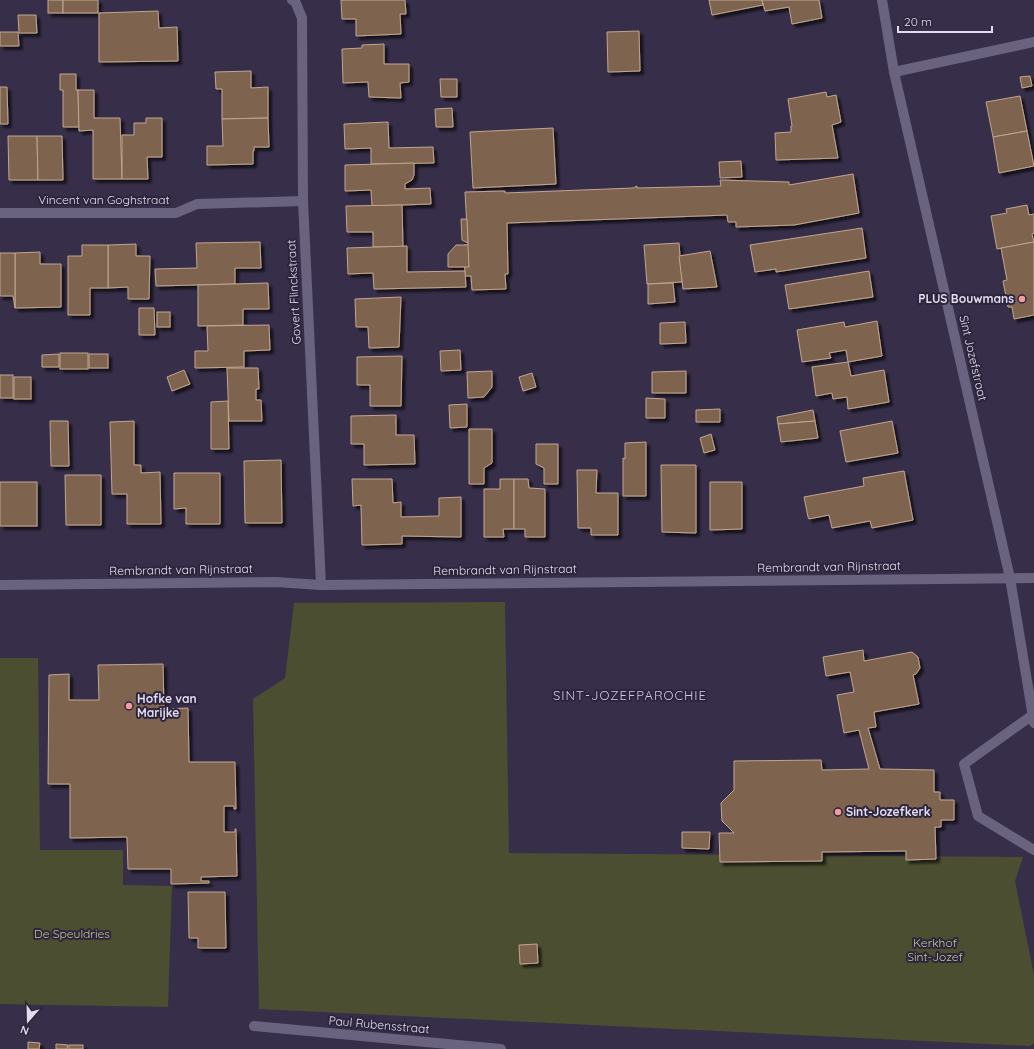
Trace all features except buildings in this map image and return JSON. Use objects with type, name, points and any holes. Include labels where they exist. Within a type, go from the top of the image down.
[{"type":"street","name":"Govert Flinckstraat","points":[[292,0],[295,1],[302,18],[303,201],[321,584]]},
{"type":"street","name":"Sint Jozefstraat","points":[[882,0],[894,72],[1010,578],[1034,717]]},
{"type":"street","points":[[894,72],[1034,42]]},
{"type":"street","name":"Vincent van Goghstraat","points":[[0,213],[176,213],[196,204],[303,201]]},
{"type":"street","name":"Rembrandt van Rijnstraat","points":[[0,585],[1034,578]]},
{"type":"street","points":[[1034,717],[964,764],[978,816],[1034,850]]},
{"type":"street","name":"Paul Rubensstraat","points":[[254,1026],[501,1049]]},
{"type":"green space","name":"Kerkhof Sint-Jozef","points":[[505,602],[509,853],[1023,857],[1015,881],[1034,975],[1034,1043],[1030,1046],[1007,1045],[259,1009],[253,699],[285,678],[294,603]]},
{"type":"green space","name":"De Speuldries","points":[[0,658],[38,658],[40,850],[123,850],[123,885],[172,886],[168,1007],[0,1004]]},
{"type":"place","name":"PLUS Bouwmans","points":[[1022,299]]},
{"type":"place","name":"Hofke van Marijke","points":[[129,706]]},
{"type":"place","name":"Sint-Jozefkerk","points":[[838,812]]},
{"type":"district","name":"SINT-JOZEFPAROCHIE","points":[[630,695]]}]
